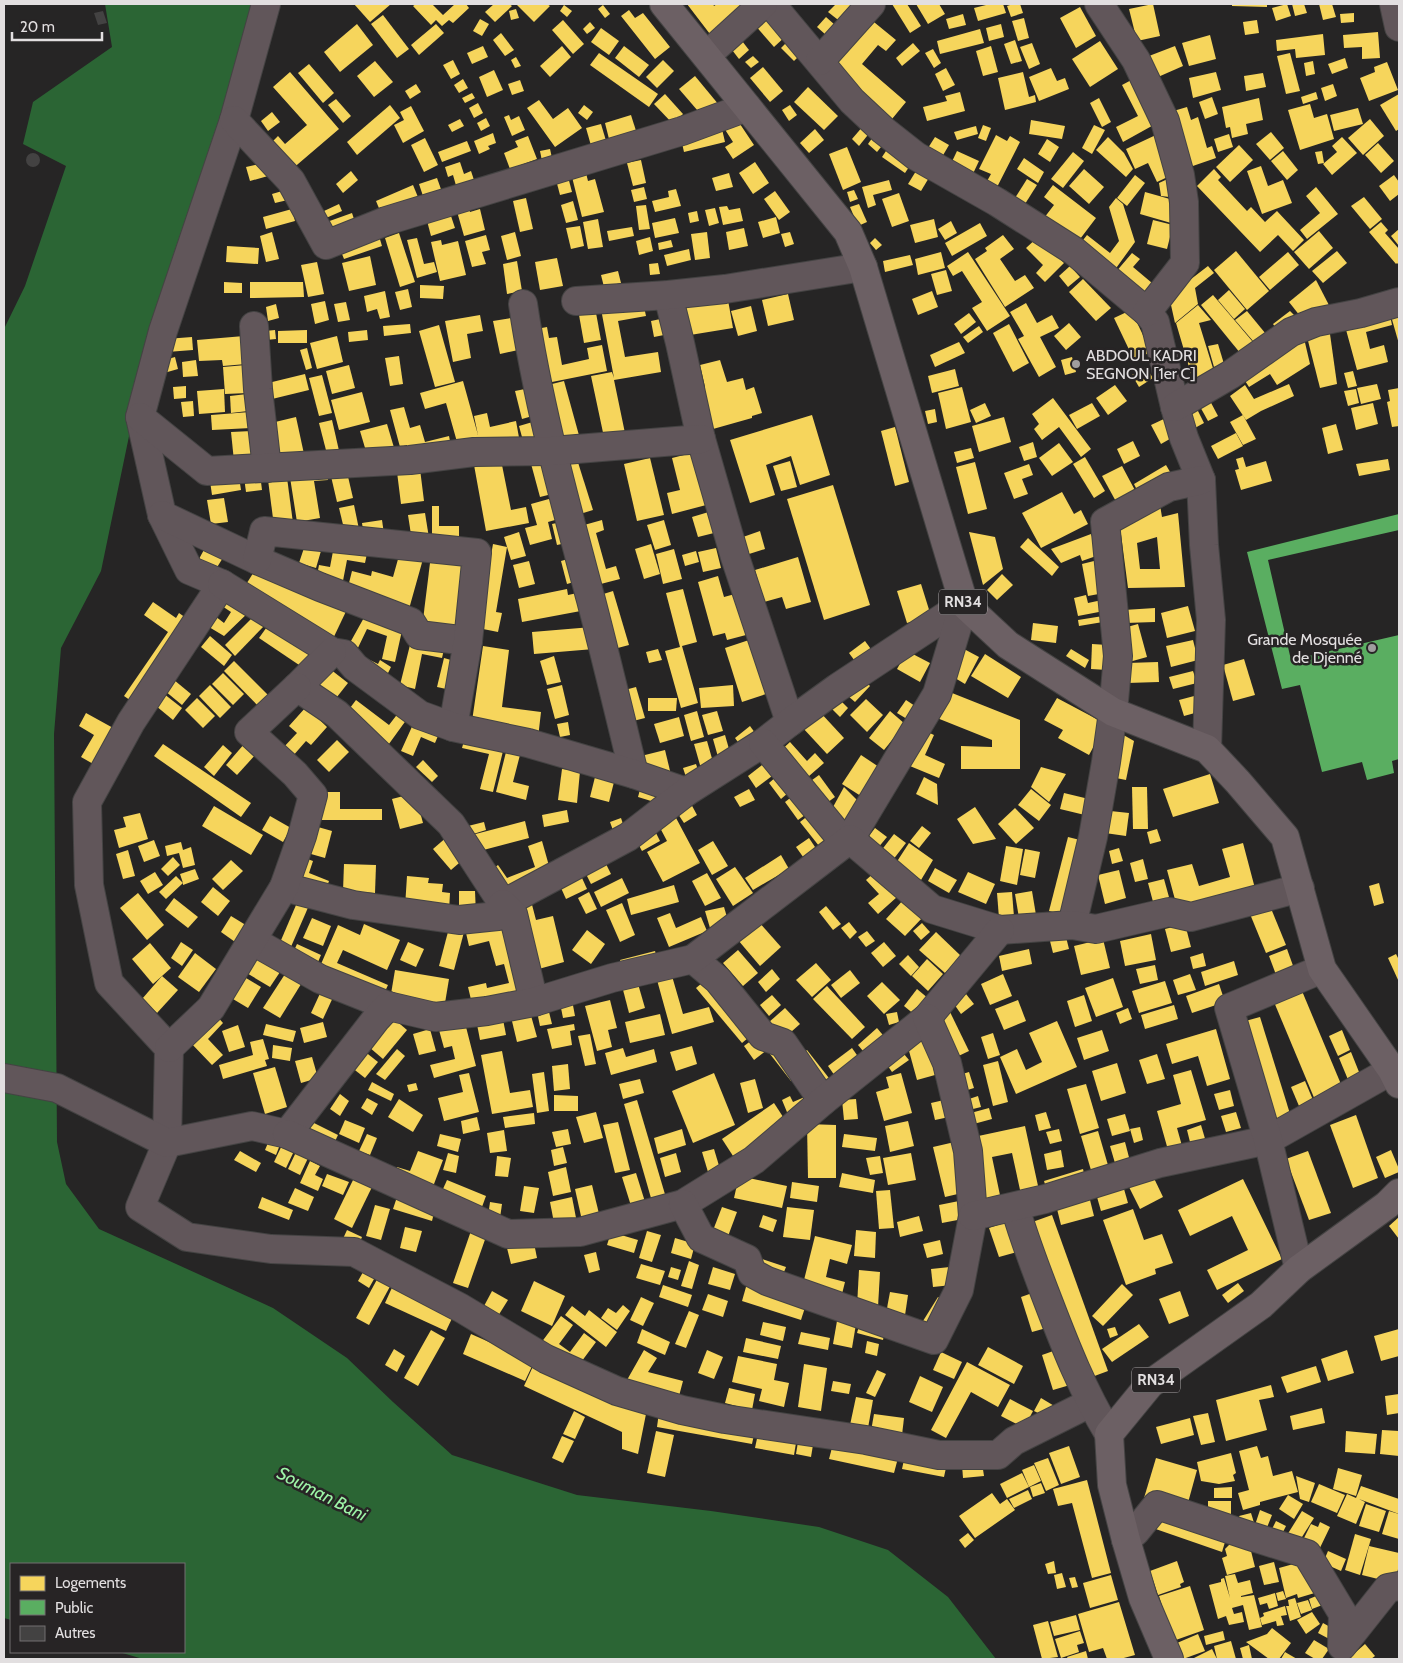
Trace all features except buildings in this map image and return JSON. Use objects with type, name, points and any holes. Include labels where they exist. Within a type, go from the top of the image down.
[{"type":"main road","name":"RN34","points":[[664,4],[848,232],[863,267],[964,604],[1008,645],[1113,712],[1207,749],[1238,782],[1285,837],[1322,969],[1396,1077]]},
{"type":"main road","name":"RN34","points":[[1109,1434],[1150,1384],[1261,1305],[1299,1269],[1399,1193]]},
{"type":"main road","points":[[1109,1434],[1112,1485],[1126,1540],[1143,1598],[1170,1659]]},
{"type":"street","points":[[266,4],[234,120],[163,331],[140,416],[162,515],[189,570],[222,584],[332,652],[344,654],[355,667],[420,715],[453,728],[528,743],[634,774],[686,792]]},
{"type":"street","points":[[706,55],[763,4]]},
{"type":"street","points":[[771,4],[852,102],[883,130],[916,156],[997,202],[1074,251],[1147,312],[1155,322],[1184,438],[1201,480],[1204,545],[1211,620],[1207,749]]},
{"type":"street","points":[[820,62],[871,4]]},
{"type":"street","points":[[1099,4],[1136,60],[1165,121],[1180,175],[1184,202],[1185,263],[1147,312]]},
{"type":"street","points":[[1394,4],[1399,27]]},
{"type":"street","points":[[234,120],[291,181],[326,245],[386,221],[673,134],[747,108]]},
{"type":"street","points":[[576,301],[726,289],[863,267]]},
{"type":"street","points":[[668,295],[701,440],[735,557],[790,722]]},
{"type":"street","points":[[1175,407],[1230,375],[1291,332],[1316,322],[1361,313],[1399,302]]},
{"type":"street","points":[[523,304],[530,354],[552,451],[593,605],[634,774]]},
{"type":"street","points":[[254,326],[258,389],[267,468]]},
{"type":"street","points":[[140,416],[207,471],[410,460],[474,452],[552,451],[701,440]]},
{"type":"street","points":[[1072,925],[1093,837],[1113,712],[1118,656],[1105,522],[1169,487],[1201,480]]},
{"type":"street","points":[[162,515],[320,587],[411,622],[419,635],[468,641]]},
{"type":"street","points":[[258,560],[264,531],[477,553],[468,641],[453,728]]},
{"type":"street","points":[[222,584],[132,722],[87,802],[89,885],[109,983],[169,1048],[167,1143],[140,1207],[187,1237],[271,1249],[354,1252],[461,1308],[546,1359],[617,1391],[725,1419],[866,1440],[939,1454],[998,1455],[1014,1441],[1090,1402]]},
{"type":"street","points":[[284,887],[353,905],[459,920],[498,916],[503,904],[628,837],[686,792],[763,743],[837,688],[964,604]]},
{"type":"street","points":[[253,941],[320,979],[388,1006],[435,1017],[487,1011],[534,1002],[612,978],[692,959],[847,840],[937,694],[964,604]]},
{"type":"street","points":[[169,1048],[211,1008],[284,887],[302,836],[313,795],[295,774],[249,732],[332,652]]},
{"type":"street","points":[[297,687],[337,714],[452,824],[503,904],[512,914],[534,1002]]},
{"type":"street","points":[[763,743],[847,840],[932,909],[1000,930],[1072,925],[1096,930],[1169,912],[1191,917],[1300,888]]},
{"type":"street","points":[[4,1078],[57,1088],[167,1143],[252,1126],[287,1134],[508,1234],[580,1232],[683,1204],[754,1160],[823,1101],[927,1018],[1000,930]]},
{"type":"street","points":[[692,959],[718,980],[763,1036],[783,1043],[823,1101]]},
{"type":"street","points":[[1299,1269],[1268,1140],[1229,1008],[1322,969]]},
{"type":"street","points":[[287,1134],[388,1006]]},
{"type":"street","points":[[683,1204],[701,1238],[747,1259],[752,1273],[767,1281],[934,1340],[959,1290],[973,1216],[968,1151],[947,1063],[927,1018]]},
{"type":"street","points":[[973,1216],[1046,1199],[1160,1162],[1268,1140],[1396,1077]]},
{"type":"street","points":[[1014,1207],[1061,1336],[1090,1402],[1109,1434]]},
{"type":"street","points":[[1126,1540],[1136,1531],[1157,1504],[1307,1554],[1343,1614],[1336,1652]]},
{"type":"street","points":[[1336,1652],[1388,1588],[1399,1586]]},
{"type":"water","name":"Souman Bani","points":[[105,4],[259,4],[133,417],[101,571],[61,648],[54,734],[57,1142],[66,1184],[99,1229],[273,1308],[347,1358],[452,1455],[577,1495],[711,1511],[819,1527],[888,1550],[948,1597],[996,1659],[143,1659],[122,1653],[185,1653],[185,1563],[10,1563],[10,1620],[4,1618],[4,329],[25,286],[66,166],[23,144],[33,102],[112,47]]},
{"type":"place","name":"ABDOUL KADRI SEGNON [1er C]","points":[[1076,364]]},
{"type":"place","name":"Grande Mosquée de Djenné","points":[[1372,648]]}]
